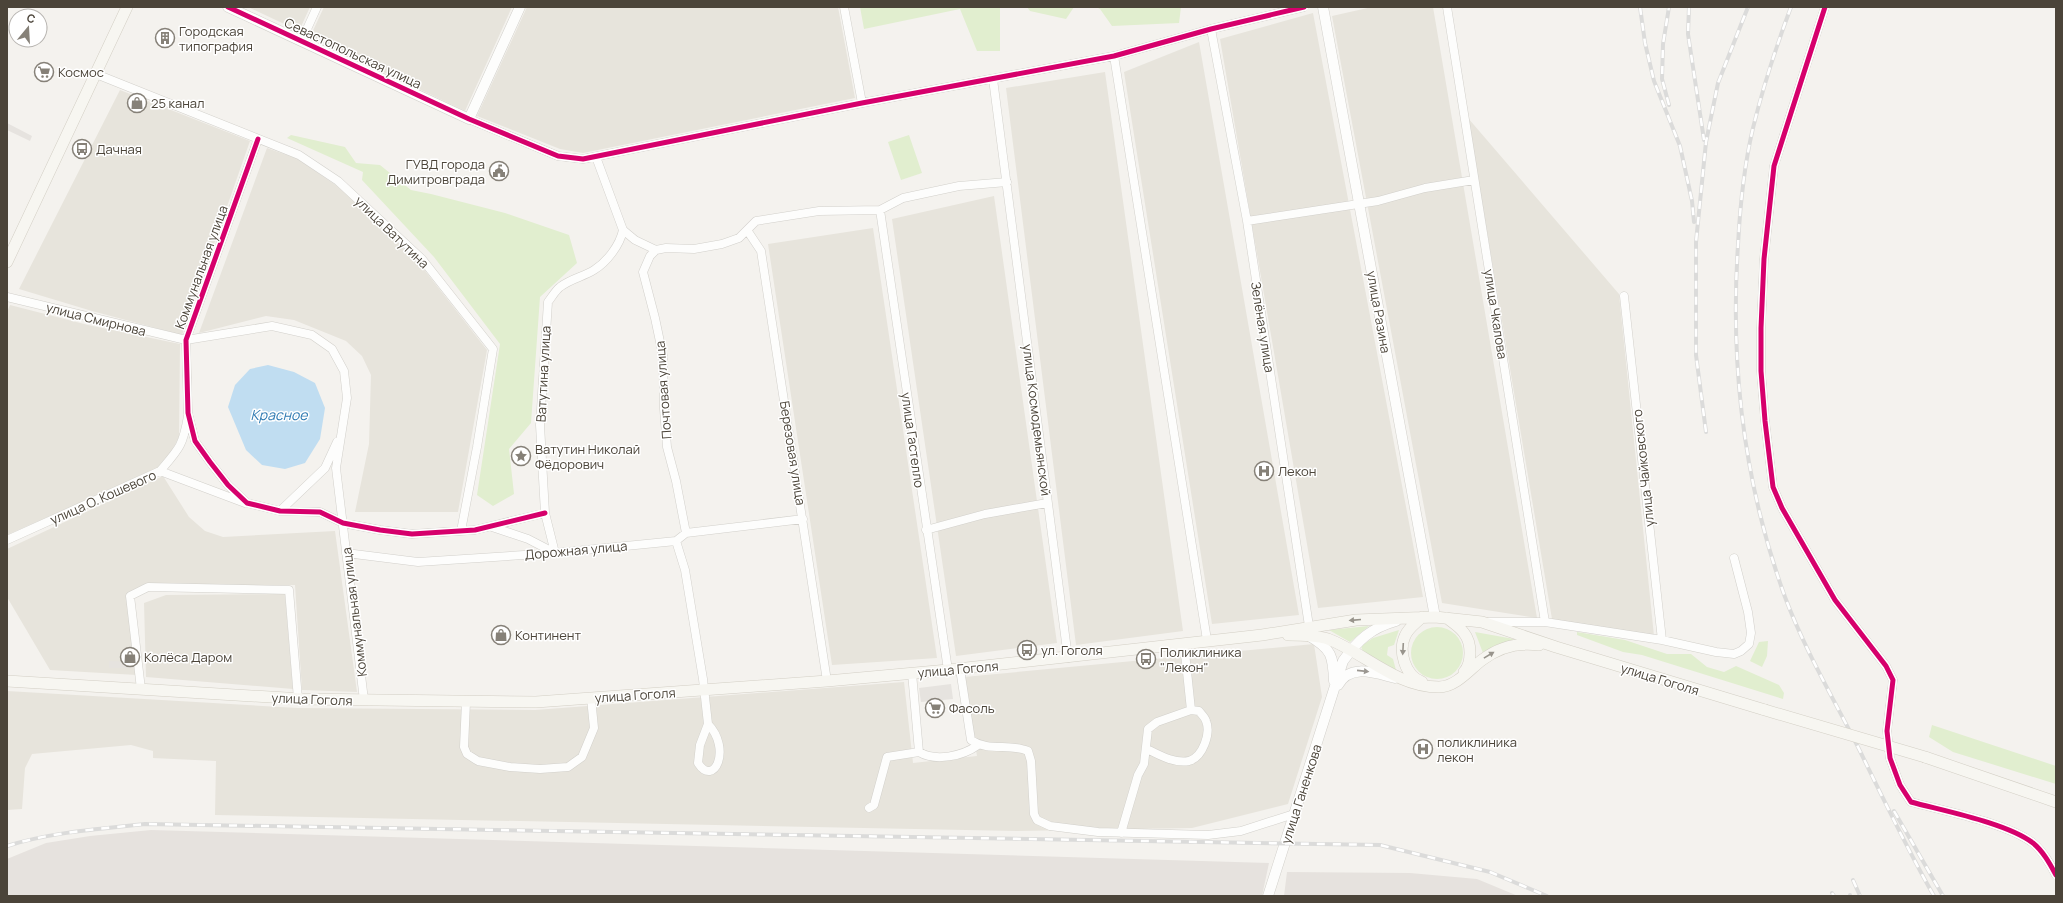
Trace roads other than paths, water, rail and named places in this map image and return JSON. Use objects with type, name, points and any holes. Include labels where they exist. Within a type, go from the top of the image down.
[{"type":"main road","points":[[7,262],[127,7]]},
{"type":"main road","points":[[1422,617],[1405,636],[1402,648],[1403,660],[1418,680],[1438,687]]},
{"type":"main road","points":[[1308,631],[1356,620],[1435,617],[1482,622],[1556,647]]},
{"type":"main road","points":[[1447,618],[1465,633],[1470,646],[1470,658],[1466,670],[1458,679]]},
{"type":"main road","points":[[1308,631],[1351,651],[1391,674],[1416,684],[1438,687],[1458,679],[1483,659],[1500,649],[1518,644],[1556,647]]},
{"type":"main road","name":"улица Гоголя","points":[[7,681],[298,699],[536,702],[827,681],[960,669],[1068,658],[1207,640],[1308,631]]},
{"type":"main road","name":"улица Гоголя","points":[[1556,647],[1924,757],[2056,802]]},
{"type":"street","name":"Севастопольская улица","points":[[228,7],[302,40],[469,120]]},
{"type":"street","points":[[302,40],[317,7]]},
{"type":"street","points":[[520,7],[469,120],[558,156],[583,159],[862,103],[1114,56],[1211,29],[1304,7]]},
{"type":"street","points":[[844,7],[862,103]]},
{"type":"street","name":"улица Разина","points":[[1323,7],[1435,617]]},
{"type":"street","name":"улица Чкалова","points":[[1447,7],[1545,622]]},
{"type":"street","points":[[1825,7],[1774,166],[1764,259],[1765,284],[1761,370],[1765,422],[1773,487],[1782,508],[1835,600],[1877,655],[1893,680],[1887,731],[1890,758],[1900,785],[1911,802],[2015,831],[2034,843],[2047,858],[2056,875]]},
{"type":"street","name":"Зелёная улица","points":[[1211,29],[1246,221],[1308,631]]},
{"type":"street","points":[[1114,56],[1207,640]]},
{"type":"street","name":"улица Ватутина","points":[[96,74],[299,155],[338,180],[422,258],[493,349],[477,447],[461,531]]},
{"type":"street","name":"улица Космодемьянской","points":[[993,79],[1068,658]]},
{"type":"street","name":"Коммунальная улица","points":[[258,139],[186,340],[188,413],[195,441],[228,485],[247,503],[280,511],[320,512],[343,523]]},
{"type":"street","points":[[596,157],[623,230],[635,240],[656,250],[666,248],[694,249],[722,244],[738,238],[756,221],[818,211],[880,210],[902,198],[952,187],[1007,182]]},
{"type":"street","points":[[1246,221],[1359,204],[1474,180]]},
{"type":"street","name":"улица Гастелло","points":[[880,210],[926,530],[948,670]]},
{"type":"street","name":"Ватутина улица","points":[[555,553],[545,513],[540,426],[548,302],[558,288],[576,276],[594,270],[608,258],[622,237],[623,230]]},
{"type":"street","name":"Березовая улица","points":[[747,230],[761,251],[827,681]]},
{"type":"street","name":"Почтовая улица","points":[[656,250],[650,256],[643,272],[656,318],[663,356],[664,409],[667,447],[686,533]]},
{"type":"street","name":"улица Чайковского","points":[[1624,296],[1662,640]]},
{"type":"street","name":"улица Смирнова","points":[[7,297],[186,340]]},
{"type":"street","name":"Коммунальная улица","points":[[186,340],[272,326],[312,335],[332,349],[344,371],[347,398],[340,433],[336,468],[364,700]]},
{"type":"street","name":"улица О. Кошевого","points":[[7,540],[160,471],[176,453],[184,440],[188,413]]},
{"type":"street","points":[[280,511],[325,468],[340,433]]},
{"type":"street","points":[[160,471],[247,503]]},
{"type":"street","points":[[926,530],[985,514],[1047,503]]},
{"type":"street","points":[[343,523],[412,534],[461,531],[492,527],[545,513]]},
{"type":"street","points":[[708,724],[712,728],[719,742],[720,756],[718,765],[712,770],[706,771],[701,769],[698,763],[700,745],[708,724],[704,690],[685,570],[676,541],[686,533],[803,520]]},
{"type":"street","points":[[492,527],[528,539],[555,553]]},
{"type":"street","name":"Дорожная улица","points":[[346,553],[418,562],[555,553],[676,541]]},
{"type":"street","points":[[1482,622],[1545,622],[1662,640],[1716,652],[1734,654],[1741,651],[1749,644],[1751,633],[1748,612],[1734,558]]},
{"type":"street","points":[[141,689],[130,596],[148,587],[289,590],[298,699]]},
{"type":"street","points":[[1334,692],[1343,661],[1362,637],[1374,629],[1406,618]]},
{"type":"street","points":[[1308,631],[1327,649],[1333,659],[1334,692]]},
{"type":"street","points":[[1184,643],[1191,710]]},
{"type":"street","points":[[960,669],[971,740],[978,745],[1021,748],[1028,751],[1031,761],[1034,814],[1037,820],[1050,826],[1098,832],[1208,835],[1241,831],[1294,814]]},
{"type":"street","points":[[1334,692],[1341,678],[1347,673],[1358,670],[1416,684]]},
{"type":"street","points":[[912,673],[919,752]]},
{"type":"street","name":"улица Ганенкова","points":[[1268,896],[1334,692]]},
{"type":"street","points":[[466,702],[464,748],[467,754],[478,761],[510,767],[540,769],[568,767],[582,757],[594,728],[591,698]]},
{"type":"street","points":[[1120,833],[1138,775],[1144,764],[1147,749],[1148,729],[1157,722],[1191,710],[1199,710],[1206,721],[1206,739],[1201,752],[1190,761],[1171,760],[1147,749]]},
{"type":"street","points":[[869,808],[874,805],[887,757],[919,752],[926,756],[938,757],[969,751],[978,745]]},
{"type":"water","name":"Красное","points":[[268,365],[294,372],[315,383],[325,408],[320,439],[305,463],[285,469],[262,465],[246,450],[228,407],[235,385],[250,369]]},
{"type":"railway","points":[[1640,7],[1645,43],[1654,81],[1680,146],[1692,201],[1694,222]]},
{"type":"railway","points":[[1669,7],[1663,44],[1662,79],[1669,105]]},
{"type":"railway","points":[[1689,7],[1688,34],[1704,140]]},
{"type":"railway","points":[[1706,432],[1696,355],[1696,242],[1706,142],[1718,83],[1748,7]]},
{"type":"railway","points":[[1791,7],[1770,67],[1753,128],[1745,171],[1740,216],[1736,290],[1736,334],[1743,423],[1750,467],[1759,511],[1771,554],[1785,597],[1801,635],[1904,840],[1934,896]]},
{"type":"railway","points":[[1894,811],[1943,896]]},
{"type":"railway","points":[[7,846],[58,834],[145,824],[1380,845],[1490,872],[1547,896]]},
{"type":"railway","points":[[1853,880],[1860,896]]},
{"type":"place","name":"Городская типография","points":[[165,38]]},
{"type":"place","name":"Космос","points":[[44,72]]},
{"type":"place","name":"25 канал","points":[[137,103]]},
{"type":"place","name":"Дачная","points":[[82,149]]},
{"type":"place","name":"ГУВД города Димитровграда","points":[[499,171]]},
{"type":"place","name":"Ватутин Николай Фёдорович","points":[[521,456]]},
{"type":"place","name":"Лекон","points":[[1264,471]]},
{"type":"place","name":"Континент","points":[[501,635]]},
{"type":"place","name":"ул. Гоголя","points":[[1027,650]]},
{"type":"place","name":"Колёса Даром","points":[[130,657]]},
{"type":"place","name":"Поликлиника \"Лекон\"","points":[[1146,659]]},
{"type":"place","name":"Фасоль","points":[[935,708]]},
{"type":"place","name":"поликлиника лекон","points":[[1423,749]]}]
